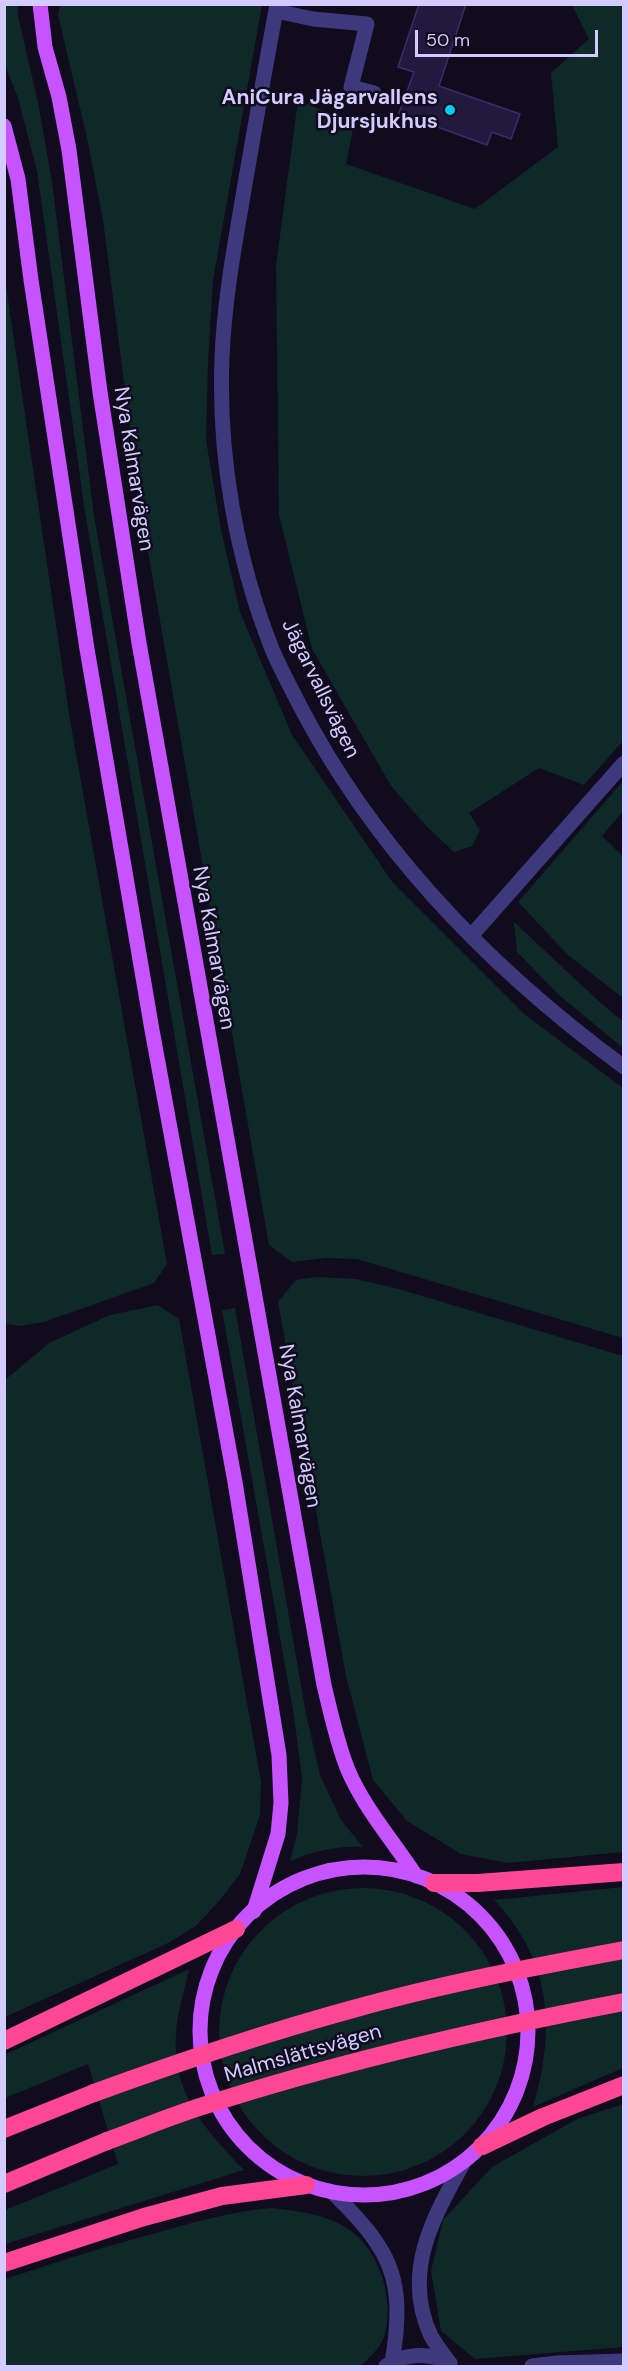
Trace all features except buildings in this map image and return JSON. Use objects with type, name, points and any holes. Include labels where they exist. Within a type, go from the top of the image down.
[{"type":"highway","points":[[434,1883],[478,1883],[624,1872]]},
{"type":"highway","points":[[4,2041],[236,1929]]},
{"type":"highway","name":"Malmslättsvägen","points":[[4,2129],[191,2057],[355,2008],[491,1976],[624,1950]]},
{"type":"highway","name":"Malmslättsvägen","points":[[4,2184],[107,2141],[205,2105],[376,2055],[510,2024],[624,2002]]},
{"type":"highway","points":[[482,2146],[543,2117],[624,2085]]},
{"type":"highway","points":[[4,2263],[144,2217],[211,2199],[266,2189],[306,2185]]},
{"type":"main road","name":"Nya Kalmarvägen","points":[[40,4],[45,48],[59,97],[69,150],[100,392],[143,667],[324,1685],[340,1749],[349,1773],[364,1800],[416,1876]]},
{"type":"main road","points":[[4,126],[18,178],[87,649],[152,1030],[235,1482],[279,1755],[281,1803],[278,1834],[254,1911]]},
{"type":"main road","points":[[374,1868],[416,1876],[434,1883],[458,1897],[480,1915],[498,1937],[516,1970],[528,2016],[528,2044],[523,2072],[514,2099],[500,2124],[482,2146],[464,2162],[434,2180],[402,2191],[367,2196],[332,2192],[306,2185],[283,2174],[261,2159],[243,2142],[227,2121],[215,2099],[206,2075],[201,2050],[204,1999],[214,1966],[236,1929],[254,1911],[290,1886],[330,1871],[374,1868]]},
{"type":"street","points":[[277,8],[313,19],[367,24],[351,87],[374,93]]},
{"type":"street","name":"Jägarvallsvägen","points":[[277,8],[226,292],[222,358],[225,447],[232,500],[257,605],[273,651],[319,743],[345,784],[405,864],[471,936],[540,1000],[582,1036],[624,1067]]},
{"type":"street","points":[[471,936],[624,763]]},
{"type":"street","points":[[452,2364],[431,2336],[423,2313],[419,2270],[422,2248],[430,2225],[464,2162]]},
{"type":"street","points":[[332,2192],[376,2240],[387,2257],[394,2277],[397,2319],[389,2365],[420,2355],[440,2358],[452,2364]]},
{"type":"street","points":[[532,2367],[557,2362],[624,2361]]},
{"type":"green space","points":[[5,4],[18,5],[18,16],[38,102],[52,182],[94,516],[225,1254],[212,1255],[85,512],[37,171],[18,98],[5,65]]},
{"type":"green space","points":[[60,5],[262,5],[213,280],[208,363],[206,440],[221,530],[240,612],[292,735],[393,883],[524,1014],[623,1088],[623,1338],[357,1259],[326,1258],[292,1262],[269,1245],[140,506],[103,220],[87,138],[58,15]]},
{"type":"green space","points":[[572,5],[623,5],[623,741],[584,785],[539,768],[469,813],[480,830],[472,846],[454,852],[429,829],[391,786],[312,649],[279,515],[276,266],[298,100],[354,124],[346,164],[475,209],[558,147],[551,73],[589,39]]},
{"type":"green space","points":[[4,272],[70,720],[167,1264],[154,1283],[44,1322],[19,1326],[4,1323]]},
{"type":"green space","points":[[623,781],[623,811],[602,836],[623,857],[623,998],[568,955],[518,902]]},
{"type":"green space","points":[[514,922],[623,1021],[623,1048],[560,996],[517,952]]},
{"type":"green space","points":[[316,1277],[356,1279],[399,1289],[623,1356],[623,1852],[508,1863],[461,1854],[407,1821],[373,1780],[346,1676],[278,1302],[296,1280]]},
{"type":"green space","points":[[158,1305],[179,1319],[261,1782],[260,1815],[240,1874],[196,1926],[168,1943],[5,2017],[5,1380],[49,1343],[110,1315]]},
{"type":"green space","points":[[235,1308],[306,1714],[320,1775],[341,1820],[363,1847],[325,1850],[290,1861],[297,1834],[302,1779],[294,1716],[222,1310]]},
{"type":"green space","points":[[623,1887],[623,2068],[533,2107],[545,2051],[544,1998],[538,1972],[528,1947],[513,1923],[494,1900]]},
{"type":"green space","points":[[363,1888],[391,1891],[418,1899],[431,1905],[465,1930],[490,1964],[496,1977],[504,2004],[507,2032],[504,2060],[496,2087],[490,2100],[465,2134],[431,2159],[418,2165],[391,2173],[363,2176],[335,2173],[308,2165],[295,2159],[261,2134],[236,2100],[230,2087],[222,2060],[219,2032],[222,2004],[230,1977],[236,1964],[261,1930],[295,1905],[308,1899],[335,1891]]},
{"type":"green space","points":[[189,1969],[179,2009],[176,2033],[179,2075],[185,2093],[204,2125],[244,2170],[5,2244],[5,2210],[118,2164],[88,2064],[5,2098],[4,2055]]},
{"type":"green space","points":[[623,2104],[623,2347],[475,2359],[441,2331],[431,2271],[443,2220],[492,2167],[577,2119]]},
{"type":"green space","points":[[271,2208],[292,2210],[332,2220],[350,2230],[360,2239],[377,2263],[388,2306],[385,2334],[371,2356],[360,2366],[5,2366],[5,2279],[190,2224],[230,2214]]},
{"type":"place","name":"AniCura Jägarvallens Djursjukhus","points":[[450,110]]}]
